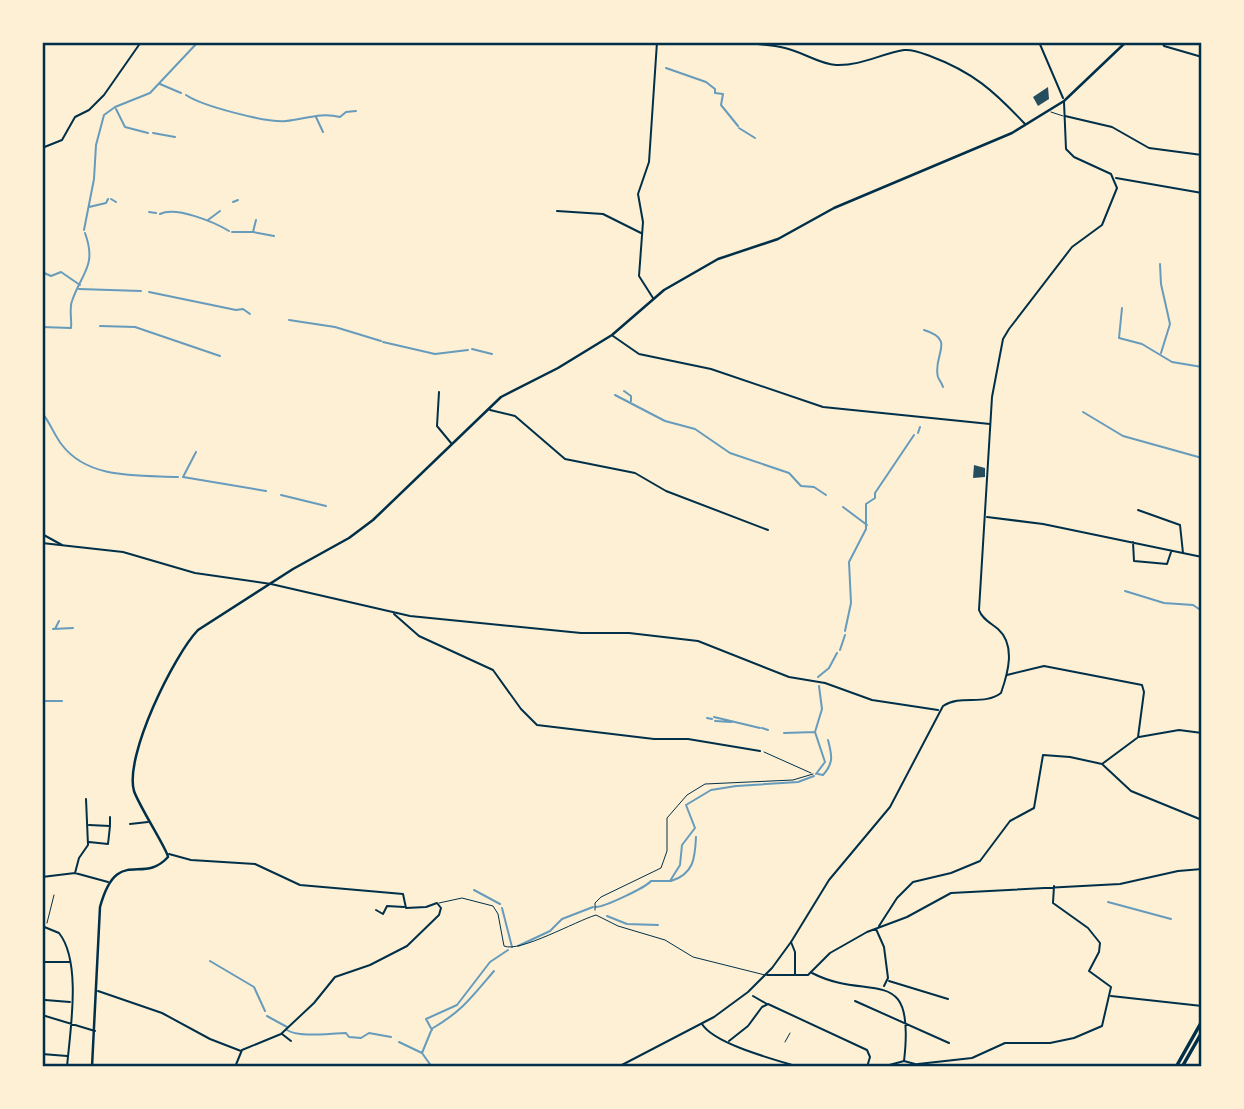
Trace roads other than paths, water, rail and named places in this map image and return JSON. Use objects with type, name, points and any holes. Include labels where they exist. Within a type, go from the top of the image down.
[{"type":"highway","points":[[1176,1067],[1202,1021]]},
{"type":"highway","points":[[1182,1067],[1202,1032]]},
{"type":"main road","points":[[92,1067],[98,922],[108,882],[121,872],[162,863],[169,854],[148,822],[133,782],[152,707],[187,644],[198,630],[343,542],[373,520],[506,394],[558,369],[612,335],[653,298],[718,259],[778,239],[834,208],[1026,125],[1064,101],[1126,42]]},
{"type":"street","points":[[42,148],[62,140],[75,117],[89,110],[104,95],[141,42]]},
{"type":"street","points":[[653,298],[639,276],[642,233],[638,194],[649,162],[657,42]]},
{"type":"street","points":[[732,42],[784,48],[808,54],[825,64],[837,65],[856,65],[907,49],[917,51],[966,70],[992,89],[1026,125]]},
{"type":"street","points":[[1039,42],[1064,101],[1064,141],[1068,151],[1116,178],[1202,193]]},
{"type":"street","points":[[1162,42],[1164,47],[1202,57]]},
{"type":"street","points":[[1065,117],[1112,127],[1149,148],[1202,155]]},
{"type":"street","points":[[618,1067],[702,1024],[737,1000],[765,975],[792,942],[829,880],[899,794],[939,711],[952,701],[999,695],[1006,676],[1008,643],[979,611],[993,390],[1004,336],[1072,247],[1102,225],[1117,188],[1116,178]]},
{"type":"street","points":[[557,211],[603,214],[642,233]]},
{"type":"street","points":[[612,335],[639,354],[710,369],[823,407],[990,424]]},
{"type":"street","points":[[439,393],[437,426],[451,444]]},
{"type":"street","points":[[489,410],[515,416],[565,459],[635,473],[666,491],[768,530]]},
{"type":"street","points":[[1138,510],[1180,525],[1183,554]]},
{"type":"street","points":[[987,517],[1043,524],[1202,557]]},
{"type":"street","points":[[42,534],[63,546]]},
{"type":"street","points":[[1133,542],[1133,561],[1168,564],[1171,551]]},
{"type":"street","points":[[42,543],[123,552],[195,573],[271,584],[423,618],[690,640],[789,677],[825,683],[872,700],[939,711]]},
{"type":"street","points":[[393,612],[419,636],[493,670],[521,709],[537,725],[654,739],[688,739],[761,751]]},
{"type":"street","points":[[1006,676],[1044,666],[1142,685],[1144,692],[1138,737]]},
{"type":"street","points":[[1102,764],[1138,737],[1179,730],[1202,733]]},
{"type":"street","points":[[883,988],[888,981],[884,947],[878,928],[897,898],[913,882],[951,873],[980,861],[1010,821],[1034,807],[1043,755],[1102,764],[1131,791],[1202,820]]},
{"type":"street","points":[[75,873],[88,842],[86,799]]},
{"type":"street","points":[[88,842],[108,844],[110,817]]},
{"type":"street","points":[[130,824],[148,822]]},
{"type":"street","points":[[88,825],[110,826]]},
{"type":"street","points":[[169,854],[191,860],[255,864],[300,885],[403,894],[405,907]]},
{"type":"street","points":[[811,973],[830,953],[951,893],[1003,893],[1054,886],[1120,884],[1178,871],[1202,869]]},
{"type":"street","points":[[42,877],[75,873],[108,882]]},
{"type":"street","points":[[918,1063],[972,1058],[1005,1043],[1050,1043],[1099,1030],[1104,1023],[1110,996],[1109,983],[1089,971],[1100,950],[1098,939],[1053,903],[1054,886]]},
{"type":"street","points":[[235,1067],[242,1051],[258,1041],[281,1034],[314,1003],[333,978],[370,965],[411,944],[439,915],[441,908],[437,903],[426,908],[387,906],[383,914],[376,910]]},
{"type":"street","points":[[42,926],[63,938],[70,962],[71,1023],[67,1067]]},
{"type":"street","points":[[792,942],[795,952],[795,976]]},
{"type":"street","points":[[42,962],[70,962]]},
{"type":"street","points":[[765,975],[795,976],[811,973],[841,984],[883,988],[902,1006],[908,1025],[904,1060]]},
{"type":"street","points":[[888,981],[903,983],[948,999]]},
{"type":"street","points":[[96,991],[162,1013],[208,1038],[242,1051]]},
{"type":"street","points":[[753,996],[867,1050],[870,1054],[867,1067]]},
{"type":"street","points":[[1110,996],[1202,1006]]},
{"type":"street","points":[[46,1000],[71,1003]]},
{"type":"street","points":[[855,1001],[949,1042]]},
{"type":"street","points":[[729,1041],[768,1004]]},
{"type":"street","points":[[42,1015],[95,1031]]},
{"type":"street","points":[[702,1024],[708,1031],[729,1041],[799,1067]]},
{"type":"street","points":[[281,1034],[291,1041]]},
{"type":"street","points":[[42,1054],[68,1056]]},
{"type":"street","points":[[882,1067],[904,1060],[926,1067]]},
{"type":"lane","points":[[1050,110],[1065,117]]},
{"type":"lane","points":[[437,903],[460,898],[493,906],[498,914],[505,946],[515,949],[596,915],[618,926],[665,940],[693,957],[765,975]]},
{"type":"waterway","points":[[84,230],[94,179],[96,145],[104,115],[115,107],[150,93],[198,42]]},
{"type":"waterway","points":[[666,68],[706,82],[715,89],[715,93],[723,94],[721,105],[738,126]]},
{"type":"waterway","points":[[160,84],[181,93]]},
{"type":"waterway","points":[[186,95],[220,109],[277,121],[320,116],[340,117],[346,112],[356,111]]},
{"type":"waterway","points":[[116,109],[125,127],[148,133]]},
{"type":"waterway","points":[[316,117],[323,132]]},
{"type":"waterway","points":[[739,128],[755,138]]},
{"type":"waterway","points":[[153,133],[175,137]]},
{"type":"waterway","points":[[89,207],[106,203],[108,199]]},
{"type":"waterway","points":[[111,199],[116,202]]},
{"type":"waterway","points":[[233,202],[238,200]]},
{"type":"waterway","points":[[208,220],[220,211]]},
{"type":"waterway","points":[[149,212],[156,213]]},
{"type":"waterway","points":[[160,214],[185,213],[229,231]]},
{"type":"waterway","points":[[253,232],[256,220]]},
{"type":"waterway","points":[[232,232],[274,236]]},
{"type":"waterway","points":[[42,327],[71,328],[71,304],[89,261],[85,233]]},
{"type":"waterway","points":[[1160,264],[1161,284],[1170,324],[1161,353]]},
{"type":"waterway","points":[[42,272],[51,276],[61,272],[80,285]]},
{"type":"waterway","points":[[79,289],[141,291]]},
{"type":"waterway","points":[[149,292],[236,310],[243,309],[250,314]]},
{"type":"waterway","points":[[1122,308],[1119,338],[1142,344],[1172,362],[1202,367]]},
{"type":"waterway","points":[[289,320],[335,327],[381,341]]},
{"type":"waterway","points":[[100,326],[135,327],[220,356]]},
{"type":"waterway","points":[[924,330],[934,334],[941,343],[937,369],[943,387]]},
{"type":"waterway","points":[[383,342],[435,354],[468,350]]},
{"type":"waterway","points":[[472,349],[492,354]]},
{"type":"waterway","points":[[624,391],[631,396],[631,401]]},
{"type":"waterway","points":[[615,395],[665,421],[695,429],[730,453],[789,473],[801,486],[814,487],[826,495]]},
{"type":"waterway","points":[[1083,412],[1123,436],[1202,458]]},
{"type":"waterway","points":[[42,413],[62,445],[86,464],[116,473],[178,477]]},
{"type":"waterway","points":[[918,433],[920,427]]},
{"type":"waterway","points":[[845,631],[851,603],[849,562],[866,529],[866,504],[875,498],[875,493],[914,435]]},
{"type":"waterway","points":[[196,452],[183,477],[266,491]]},
{"type":"waterway","points":[[281,495],[326,506]]},
{"type":"waterway","points":[[843,507],[867,525]]},
{"type":"waterway","points":[[1125,591],[1164,603],[1193,605],[1202,611]]},
{"type":"waterway","points":[[55,629],[59,621]]},
{"type":"waterway","points":[[53,629],[73,628]]},
{"type":"waterway","points":[[840,650],[845,635]]},
{"type":"waterway","points":[[818,677],[829,668],[837,653]]},
{"type":"waterway","points":[[816,774],[825,762],[815,732],[822,709],[819,686]]},
{"type":"waterway","points":[[42,701],[62,701]]},
{"type":"waterway","points":[[714,717],[760,728]]},
{"type":"waterway","points":[[707,718],[712,719]]},
{"type":"waterway","points":[[715,721],[731,722]]},
{"type":"waterway","points":[[762,728],[768,730]]},
{"type":"waterway","points":[[784,733],[815,732]]},
{"type":"waterway","points":[[818,774],[823,775],[830,763],[828,740]]},
{"type":"waterway","points":[[737,786],[798,782],[814,776]]},
{"type":"waterway","points":[[596,907],[624,897],[651,881],[670,881],[680,865],[682,845],[695,828],[686,805],[711,790],[736,786]]},
{"type":"waterway","points":[[671,881],[689,870],[694,858],[696,837]]},
{"type":"waterway","points":[[474,890],[500,904]]},
{"type":"waterway","points":[[1108,902],[1171,919]]},
{"type":"waterway","points":[[518,946],[550,931],[562,919],[593,907]]},
{"type":"waterway","points":[[502,908],[512,947]]},
{"type":"waterway","points":[[607,916],[627,924],[658,925]]},
{"type":"waterway","points":[[432,1030],[426,1019],[457,1005],[490,962],[508,950]]},
{"type":"waterway","points":[[210,961],[254,987],[265,1011]]},
{"type":"waterway","points":[[433,1028],[459,1010],[494,971]]},
{"type":"waterway","points":[[267,1016],[287,1027]]},
{"type":"waterway","points":[[287,1030],[307,1034],[346,1033],[349,1037],[361,1038],[369,1033],[391,1037]]},
{"type":"waterway","points":[[431,1031],[422,1053],[432,1067]]},
{"type":"waterway","points":[[399,1042],[422,1053]]}]
